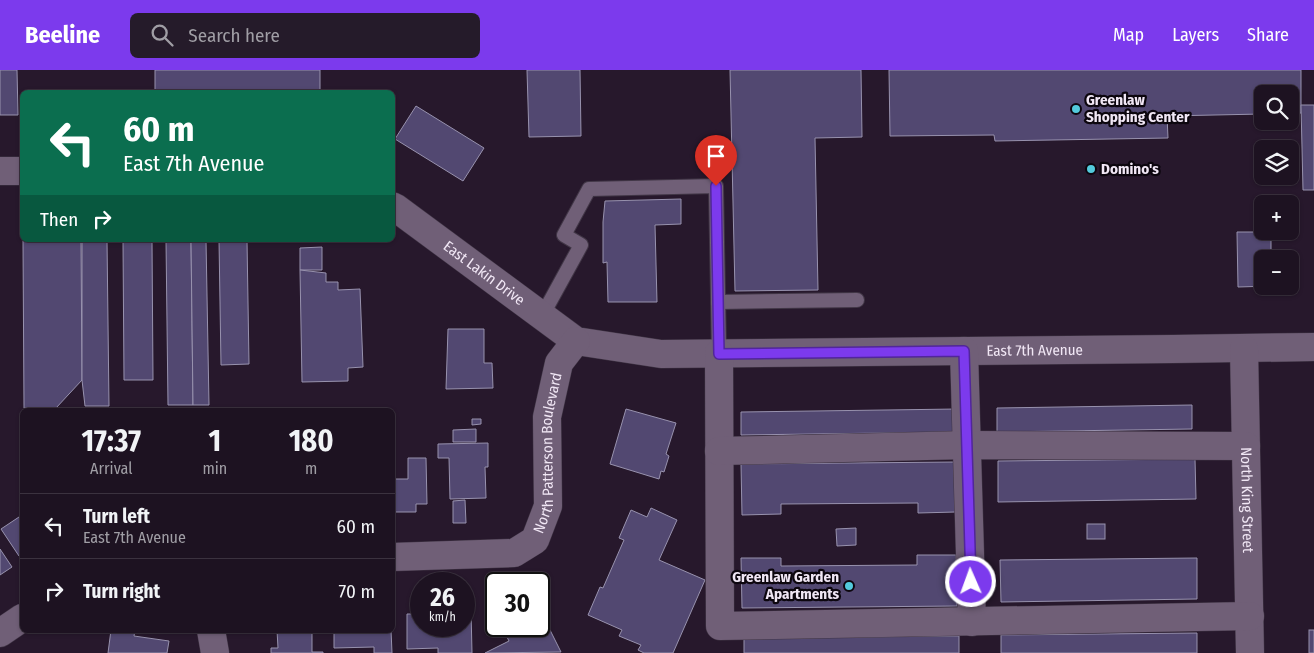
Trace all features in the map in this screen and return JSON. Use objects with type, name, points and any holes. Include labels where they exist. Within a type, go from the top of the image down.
[{"type":"street","points":[[0,171],[20,171]]},
{"type":"street","name":"East Lakin Drive","points":[[395,208],[576,341]]},
{"type":"street","name":"East 7th Avenue","points":[[576,341],[661,354],[1314,347]]},
{"type":"street","name":"North Patterson Boulevard","points":[[395,557],[514,553],[535,540],[548,506],[548,417],[558,363],[576,341]]},
{"type":"street","name":"North King Street","points":[[1244,349],[1250,653]]},
{"type":"street","points":[[964,351],[972,622]]},
{"type":"street","points":[[719,354],[720,626],[1250,616]]},
{"type":"street","points":[[720,451],[967,445],[1246,446]]},
{"type":"street","points":[[0,633],[20,619]]},
{"type":"street","points":[[212,633],[216,653]]},
{"type":"lane","points":[[542,316],[581,246],[564,236],[589,189],[716,186],[719,354]]},
{"type":"lane","points":[[718,302],[858,300]]},
{"type":"building","points":[[0,70],[17,70],[18,115],[0,115]]},
{"type":"building","points":[[155,70],[320,70],[320,90],[155,90]]},
{"type":"building","points":[[527,70],[580,70],[581,136],[529,137]]},
{"type":"building","points":[[730,70],[861,70],[862,137],[815,138],[818,290],[735,291]]},
{"type":"building","name":"Greenlaw Shopping Center","points":[[889,70],[1301,70],[1301,113],[1299,113],[1299,85],[1254,85],[1254,114],[1167,116],[1168,138],[995,141],[994,135],[890,136]]},
{"type":"building","points":[[1301,105],[1314,105],[1314,190],[1303,190]]},
{"type":"building","points":[[416,106],[484,148],[463,181],[395,139]]},
{"type":"building","points":[[681,199],[681,224],[655,225],[657,302],[608,302],[607,262],[603,263],[605,201]]},
{"type":"building","points":[[1237,232],[1254,232],[1254,240],[1271,240],[1271,250],[1254,250],[1254,287],[1238,287]]},
{"type":"building","points":[[23,242],[81,242],[82,380],[56,408],[24,408]]},
{"type":"building","points":[[82,242],[107,242],[109,406],[85,406],[82,380]]},
{"type":"building","points":[[123,242],[152,242],[153,380],[124,380]]},
{"type":"building","points":[[166,242],[191,242],[193,405],[168,405]]},
{"type":"building","points":[[191,242],[206,242],[209,405],[193,405]]},
{"type":"building","points":[[219,242],[247,242],[249,364],[221,365]]},
{"type":"building","points":[[322,247],[322,270],[300,270],[300,248]]},
{"type":"building","points":[[300,270],[326,273],[326,282],[338,282],[338,290],[360,289],[363,367],[348,368],[348,381],[302,382]]},
{"type":"building","points":[[448,329],[484,329],[484,363],[492,363],[493,388],[446,389]]},
{"type":"building","points":[[1192,405],[1192,429],[997,432],[997,408]]},
{"type":"building","points":[[626,409],[676,423],[666,454],[669,456],[664,472],[661,471],[659,479],[610,464]]},
{"type":"building","points":[[957,409],[957,432],[741,435],[741,412]]},
{"type":"building","points":[[472,419],[481,419],[481,424],[472,425]]},
{"type":"building","points":[[476,429],[476,442],[453,442],[453,430]]},
{"type":"building","points":[[488,443],[488,467],[485,467],[486,498],[450,499],[449,458],[438,458],[438,444]]},
{"type":"building","points":[[408,458],[426,458],[427,504],[416,504],[416,512],[395,512],[395,479],[408,479]]},
{"type":"building","points":[[1195,459],[1196,499],[998,502],[998,461]]},
{"type":"building","points":[[956,462],[956,512],[918,513],[918,503],[781,504],[781,514],[742,515],[741,464]]},
{"type":"building","points":[[465,500],[466,523],[453,523],[453,501]]},
{"type":"building","points":[[651,508],[677,520],[659,560],[705,580],[673,653],[644,653],[638,650],[641,645],[619,636],[622,630],[588,615],[600,587],[603,588],[624,540],[619,538],[631,510],[647,517]]},
{"type":"building","points":[[20,516],[20,555],[19,556],[1,529]]},
{"type":"building","points":[[1087,524],[1105,524],[1105,539],[1087,539]]},
{"type":"building","points":[[856,528],[856,545],[837,546],[836,529]]},
{"type":"building","points":[[0,549],[12,567],[0,575]]},
{"type":"building","name":"Greenlaw Garden Apartments","points":[[917,555],[956,555],[957,606],[742,608],[741,558],[781,558],[781,566],[917,565]]},
{"type":"building","points":[[1197,558],[1197,599],[1001,602],[1000,560]]},
{"type":"building","points":[[407,614],[410,614],[410,637],[472,637],[472,653],[438,653],[438,648],[407,649]]},
{"type":"building","points":[[550,630],[561,652],[485,653],[509,641],[507,637],[550,637]]},
{"type":"building","points":[[1309,630],[1314,630],[1314,653],[1309,653]]},
{"type":"building","points":[[111,633],[134,633],[134,636],[169,641],[167,653],[108,653]]},
{"type":"building","points":[[277,633],[312,633],[312,652],[323,653],[271,653],[271,648],[278,648]]},
{"type":"building","points":[[334,633],[391,633],[392,653],[374,653],[374,647],[334,648]]},
{"type":"building","points":[[1197,633],[1197,653],[1001,653],[1001,635]]},
{"type":"building","points":[[959,636],[959,653],[744,653],[744,638]]},
{"type":"place","name":"Greenlaw Shopping Center","points":[[1076,109]]},
{"type":"place","name":"Domino's","points":[[1091,169]]},
{"type":"place","name":"Greenlaw Garden Apartments","points":[[849,586]]},
{"type":"route","points":[[716,186],[719,354],[964,351],[971,582]]}]
